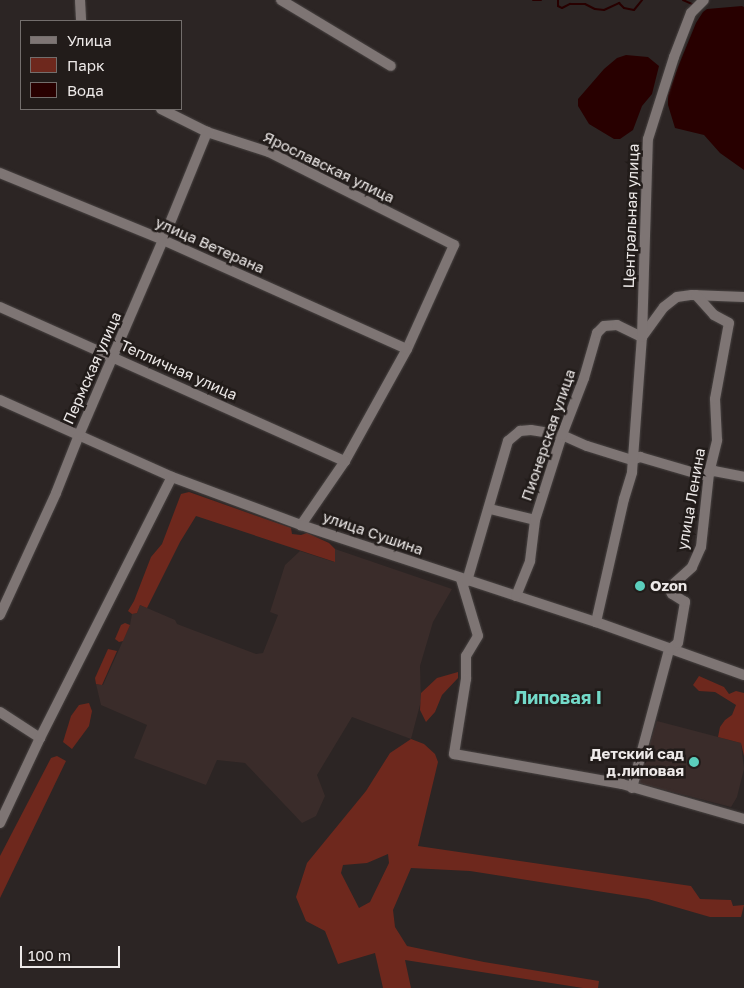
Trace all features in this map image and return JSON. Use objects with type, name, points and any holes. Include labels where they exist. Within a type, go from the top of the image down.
[{"type":"street","points":[[80,0],[81,20]]},
{"type":"street","points":[[281,0],[391,66]]},
{"type":"street","name":"Центральная улица","points":[[596,622],[632,472],[642,336],[648,139],[668,75],[691,13],[702,1]]},
{"type":"street","name":"Ярославская улица","points":[[163,110],[207,132],[269,152],[454,245],[407,349]]},
{"type":"street","name":"Пермская улица","points":[[0,615],[56,493],[78,435],[164,240],[207,132]]},
{"type":"street","name":"улица Ветерана","points":[[0,172],[164,240],[407,349]]},
{"type":"street","points":[[642,336],[664,307],[677,297],[696,295],[744,296]]},
{"type":"street","name":"улица Ленина","points":[[632,788],[670,650],[678,642],[685,602],[672,594],[669,588],[692,567],[700,546],[709,473],[717,440],[715,399],[729,324],[714,315],[696,295]]},
{"type":"street","name":"Тепличная улица","points":[[0,307],[345,461]]},
{"type":"street","name":"Пионерская улица","points":[[516,596],[530,561],[535,520],[562,434],[584,378],[597,333],[604,326],[617,325],[642,336]]},
{"type":"street","points":[[301,525],[345,461],[407,349]]},
{"type":"street","name":"улица Сушина","points":[[0,400],[172,477],[301,525],[596,622],[744,675]]},
{"type":"street","points":[[744,478],[714,471],[701,475],[640,458],[632,460],[587,446],[562,434],[531,430],[520,431],[508,441],[490,509],[464,580],[478,636],[466,656],[466,679],[454,754],[622,784],[744,820]]},
{"type":"street","points":[[0,822],[40,738],[172,477]]},
{"type":"street","points":[[490,509],[535,520]]},
{"type":"street","points":[[0,712],[40,738]]},
{"type":"shaded area","points":[[335,549],[452,589],[433,622],[420,666],[421,701],[411,739],[352,717],[317,775],[325,796],[316,816],[302,823],[245,763],[217,760],[206,785],[134,758],[147,725],[101,705],[96,684],[103,685],[130,625],[132,614],[137,613],[140,605],[175,620],[177,624],[256,654],[263,653],[278,615],[270,612],[285,565],[300,551],[334,562]]},
{"type":"shaded area","name":"Детский сад д.липовая","points":[[657,721],[741,743],[744,769],[737,797],[731,807],[638,783]]},
{"type":"green space","points":[[189,492],[291,528],[292,534],[301,535],[307,533],[329,543],[335,549],[335,562],[196,516],[180,542],[147,608],[140,605],[137,613],[132,614],[128,611],[134,601],[151,557],[162,544],[181,494]]},
{"type":"green space","points":[[125,623],[130,625],[123,641],[119,642],[115,639],[121,625]]},
{"type":"green space","points":[[108,649],[117,651],[102,685],[96,684],[95,678]]},
{"type":"green space","points":[[458,672],[458,678],[442,695],[435,712],[426,722],[420,710],[421,693],[437,678]]},
{"type":"green space","points":[[699,676],[724,687],[729,694],[736,691],[744,693],[744,756],[741,743],[718,737],[720,727],[732,715],[736,705],[715,692],[699,691],[693,685]]},
{"type":"green space","points":[[89,703],[92,711],[89,726],[72,749],[63,742],[71,716],[79,705]]},
{"type":"green space","points":[[411,739],[424,744],[435,754],[438,762],[418,846],[691,886],[700,899],[731,900],[733,906],[744,905],[741,917],[710,917],[648,899],[470,871],[411,868],[393,910],[395,927],[407,946],[484,962],[599,981],[598,988],[583,988],[405,960],[411,988],[383,988],[375,953],[338,964],[325,931],[306,921],[296,897],[307,863],[366,791],[390,753]],"holes":[[[388,854],[389,863],[370,902],[359,908],[341,873],[343,865],[367,863]]]},
{"type":"green space","points":[[57,756],[66,761],[0,898],[0,856],[51,758]]},
{"type":"water","points":[[744,7],[744,170],[720,153],[704,135],[675,128],[668,105],[668,95],[678,67],[696,23],[703,12],[707,9]]},
{"type":"water","points":[[626,55],[648,57],[659,66],[652,94],[642,106],[633,130],[620,139],[614,139],[589,124],[578,106],[578,99],[604,69],[617,58]]},
{"type":"waterway","points":[[533,0],[541,0]]},
{"type":"waterway","points":[[558,0],[558,6],[562,8],[570,4],[585,4],[595,9],[604,10],[619,3],[624,8],[634,10],[642,0]]},
{"type":"waterway","points":[[683,0],[694,5]]},
{"type":"place","name":"Ozon","points":[[640,586]]},
{"type":"place","name":"Детский сад д.липовая","points":[[694,762]]},
{"type":"district","name":"Липовая I","points":[[558,697]]}]
